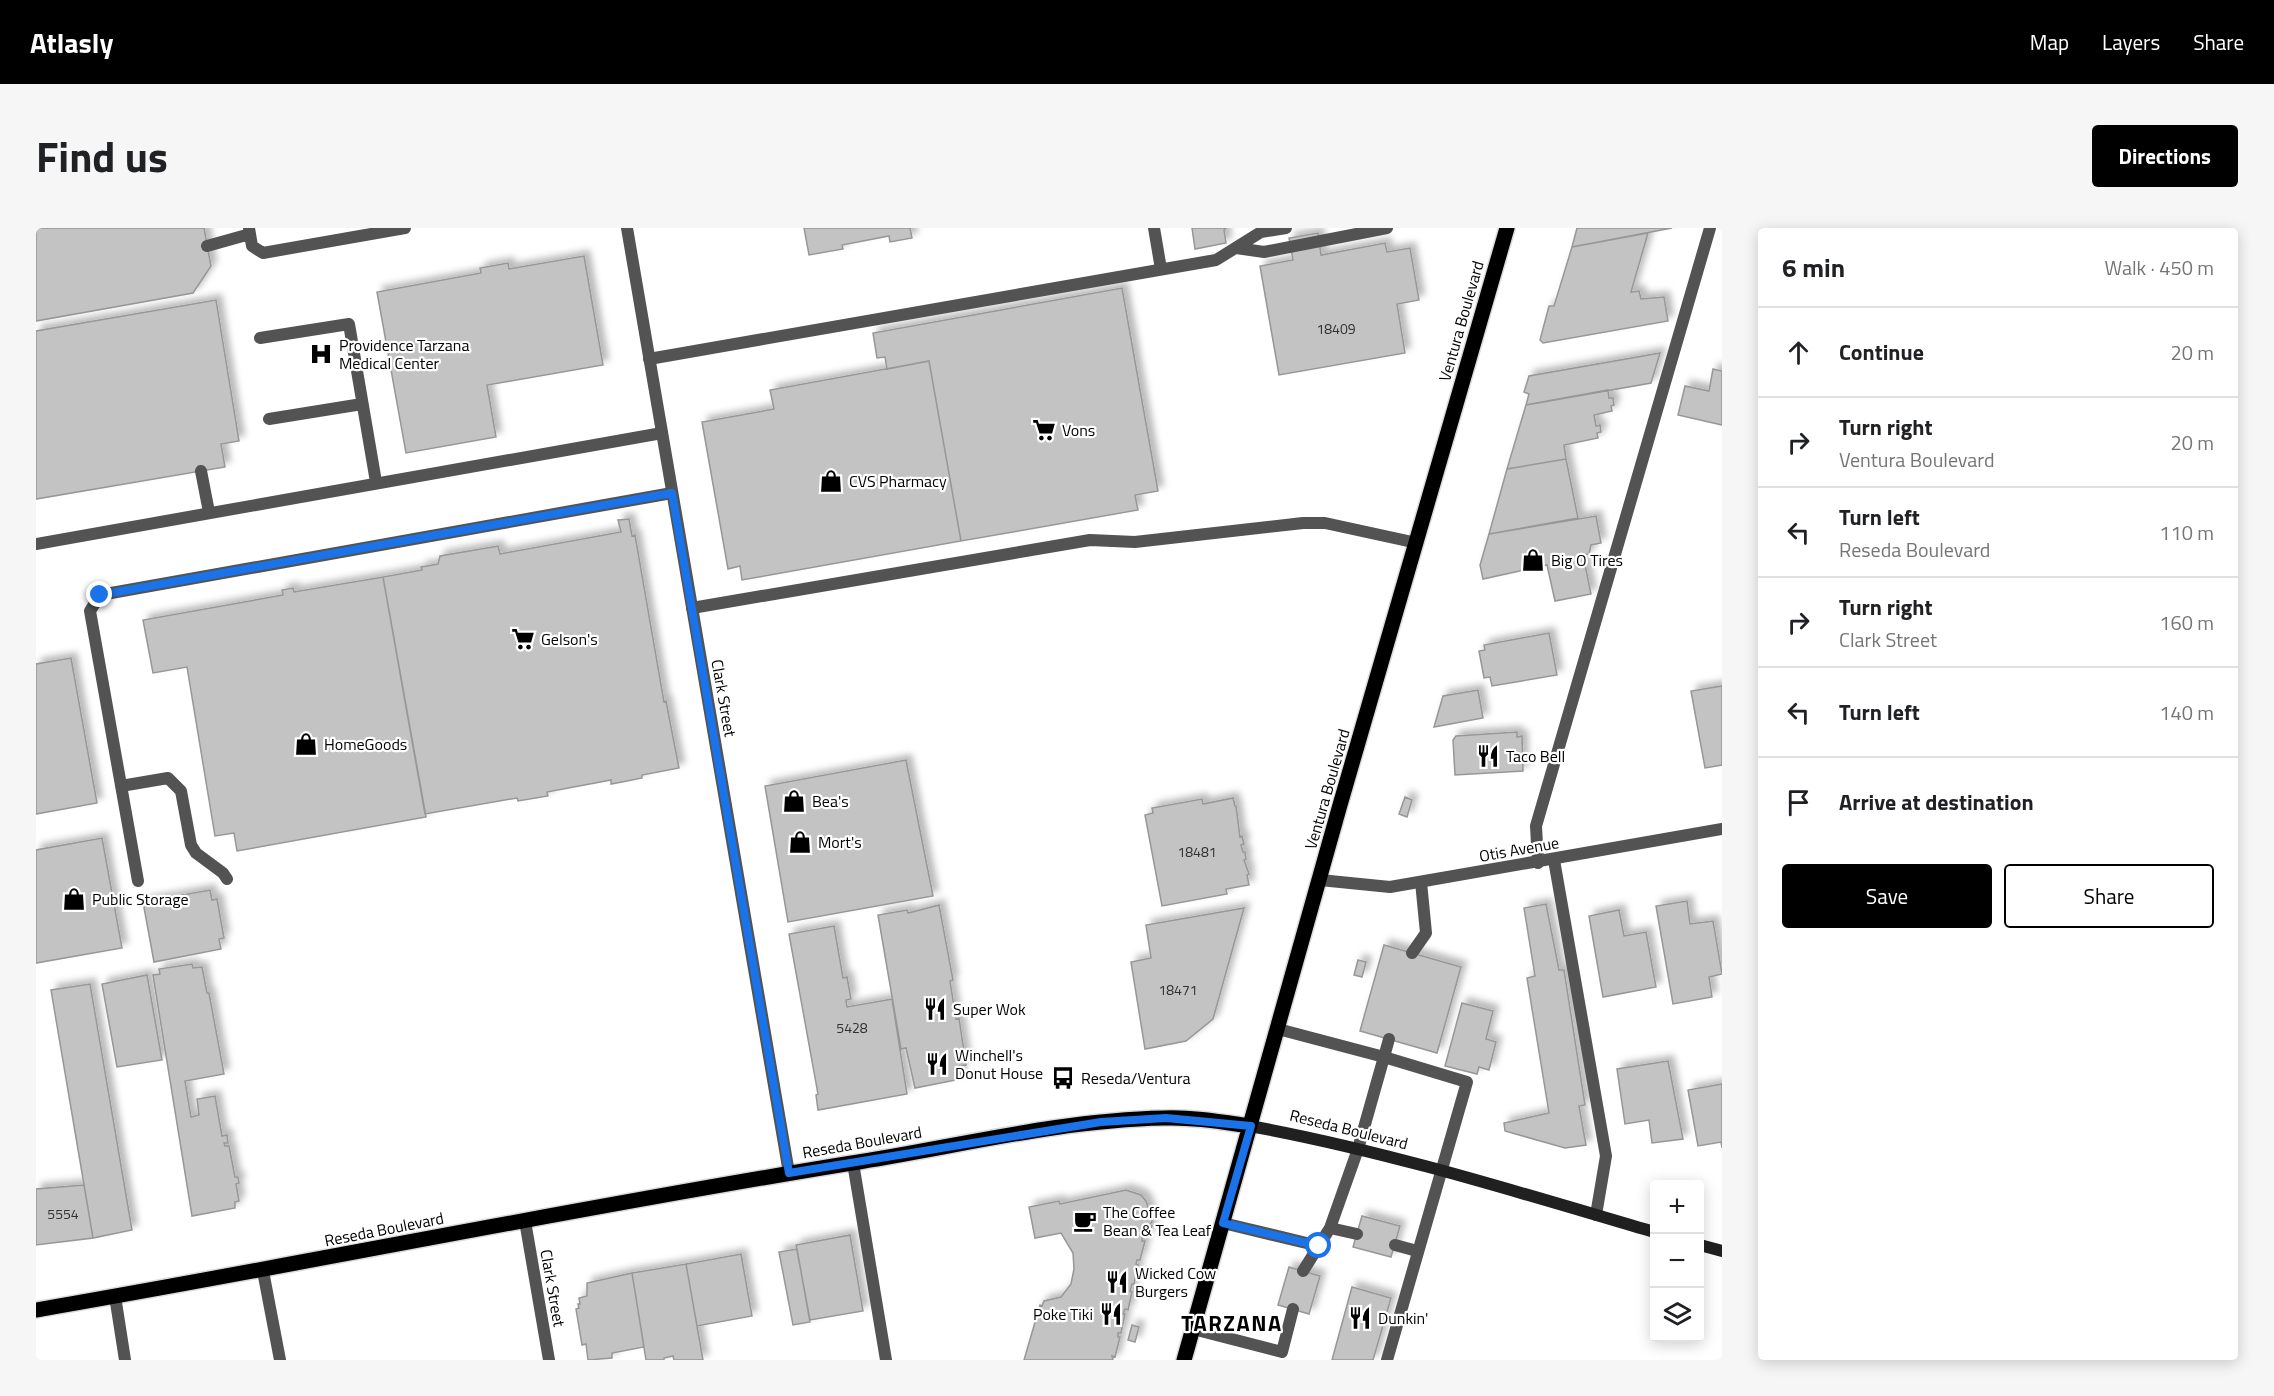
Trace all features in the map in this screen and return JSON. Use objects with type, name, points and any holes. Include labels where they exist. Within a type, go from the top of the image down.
[{"type":"main road","name":"Ventura Boulevard","points":[[1184,1360],[1508,228]]},
{"type":"main road","name":"Reseda Boulevard","points":[[36,1310],[263,1271],[789,1173],[1101,1122],[1166,1118],[1251,1126],[1314,1137],[1441,1170],[1650,1231]]},
{"type":"main road","points":[[1704,1246],[1722,1251]]},
{"type":"street","points":[[207,246],[250,231],[252,246],[263,254],[405,228]]},
{"type":"street","name":"Clark Street","points":[[627,228],[789,1173]]},
{"type":"street","points":[[1154,228],[1161,269]]},
{"type":"street","points":[[649,358],[1216,260],[1261,232],[1286,228]]},
{"type":"street","points":[[1236,248],[1264,252],[1387,228]]},
{"type":"street","points":[[1538,863],[1536,826],[1710,228]]},
{"type":"street","points":[[260,339],[349,324],[376,482]]},
{"type":"street","points":[[269,419],[362,404]]},
{"type":"street","points":[[36,544],[662,433]]},
{"type":"street","points":[[201,471],[209,512]]},
{"type":"street","points":[[138,881],[90,611],[100,595],[672,493]]},
{"type":"street","points":[[692,608],[1090,540],[1135,542],[1303,523],[1325,523],[1417,543]]},
{"type":"street","points":[[121,786],[168,778],[181,790],[191,845],[196,853],[223,873],[227,879]]},
{"type":"street","name":"Otis Avenue","points":[[1320,880],[1382,887],[1538,863],[1722,829]]},
{"type":"street","points":[[1554,860],[1606,1156],[1596,1215]]},
{"type":"street","points":[[1412,953],[1426,933],[1420,882]]},
{"type":"street","points":[[1278,1029],[1467,1082],[1387,1360]]},
{"type":"street","points":[[1303,1271],[1330,1228],[1358,1149],[1389,1039]]},
{"type":"street","points":[[854,1163],[885,1360]]},
{"type":"street","name":"Clark Street","points":[[525,1221],[549,1360]]},
{"type":"street","points":[[1223,1223],[1319,1246]]},
{"type":"street","points":[[1330,1228],[1357,1234]]},
{"type":"street","points":[[1395,1245],[1417,1251]]},
{"type":"street","points":[[263,1271],[280,1360]]},
{"type":"street","points":[[115,1296],[125,1360]]},
{"type":"street","points":[[1193,1329],[1282,1352],[1293,1309]]},
{"type":"building","points":[[36,228],[204,228],[211,266],[193,293],[36,321]]},
{"type":"building","points":[[804,228],[910,228],[912,238],[890,242],[889,236],[842,245],[843,249],[809,255]]},
{"type":"building","points":[[1192,228],[1226,228],[1224,230],[1226,243],[1195,249]]},
{"type":"building","points":[[1577,228],[1672,228],[1572,247]]},
{"type":"building","points":[[1318,233],[1321,255],[1385,243],[1387,252],[1410,248],[1419,300],[1397,304],[1405,353],[1279,375],[1260,266],[1293,260],[1289,238]]},
{"type":"building","points":[[1648,233],[1631,292],[1639,291],[1641,299],[1664,297],[1668,321],[1543,343],[1540,340],[1549,306],[1554,306],[1572,247]]},
{"type":"building","points":[[584,256],[603,365],[487,385],[496,437],[406,453],[377,292],[481,273],[480,268],[508,263],[509,269]]},
{"type":"building","name":"Vons","points":[[1122,288],[1158,491],[1135,495],[1138,510],[961,541],[929,361],[887,369],[885,357],[877,358],[873,333]]},
{"type":"building","points":[[216,300],[239,441],[221,444],[225,467],[36,499],[36,331]]},
{"type":"building","points":[[1660,353],[1651,383],[1526,405],[1529,394],[1524,392],[1529,376]]},
{"type":"building","name":"CVS Pharmacy","points":[[929,361],[961,541],[742,580],[740,566],[728,569],[702,422],[774,409],[770,390]]},
{"type":"building","points":[[1713,369],[1722,371],[1722,425],[1678,415],[1685,386],[1709,391]]},
{"type":"building","points":[[1608,390],[1609,398],[1613,398],[1614,405],[1611,406],[1612,411],[1594,415],[1596,426],[1600,425],[1601,432],[1597,433],[1598,438],[1564,445],[1566,459],[1507,469],[1526,405]]},
{"type":"building","points":[[1566,459],[1578,518],[1489,534],[1507,469]]},
{"type":"building","name":"Big O Tires","points":[[1596,516],[1601,543],[1591,545],[1589,554],[1583,555],[1591,594],[1555,601],[1547,565],[1483,579],[1480,565],[1489,534]]},
{"type":"building","name":"Gelson's","points":[[629,519],[632,536],[635,535],[664,702],[666,701],[679,768],[611,784],[611,780],[547,792],[548,796],[518,801],[517,798],[425,814],[383,577],[422,570],[421,567],[438,564],[440,556],[498,546],[500,554],[621,532],[618,520]]},
{"type":"building","name":"HomeGoods","points":[[383,577],[426,817],[237,851],[234,833],[215,836],[187,667],[153,673],[143,620],[283,595],[282,590],[293,588],[294,592]]},
{"type":"building","points":[[1549,633],[1557,675],[1492,686],[1490,677],[1484,678],[1479,651],[1485,650],[1484,645]]},
{"type":"building","points":[[71,658],[97,803],[36,814],[36,664]]},
{"type":"building","points":[[1722,686],[1722,765],[1705,768],[1691,691]]},
{"type":"building","points":[[1478,690],[1483,718],[1434,727],[1443,696]]},
{"type":"building","name":"Taco Bell","points":[[1517,732],[1517,737],[1522,736],[1523,771],[1455,775],[1453,740],[1456,736]]},
{"type":"building","points":[[906,760],[933,896],[788,922],[765,786]]},
{"type":"building","points":[[1405,797],[1412,800],[1407,817],[1399,814]]},
{"type":"building","points":[[1233,798],[1240,837],[1242,836],[1244,844],[1241,845],[1245,852],[1246,859],[1244,860],[1249,874],[1247,875],[1249,885],[1226,889],[1227,894],[1162,906],[1145,815],[1153,813],[1152,808],[1202,799],[1203,804]]},
{"type":"building","name":"Public Storage","points":[[102,838],[122,948],[36,963],[36,850]]},
{"type":"building","points":[[210,890],[212,900],[217,899],[224,938],[219,939],[221,949],[154,962],[143,902]]},
{"type":"building","points":[[1687,901],[1690,924],[1713,921],[1722,974],[1709,977],[1712,997],[1673,1004],[1656,906]]},
{"type":"building","points":[[1546,904],[1559,970],[1564,970],[1585,1105],[1579,1106],[1586,1145],[1565,1148],[1505,1131],[1504,1123],[1549,1113],[1527,978],[1535,976],[1524,908]]},
{"type":"building","points":[[939,905],[953,980],[950,981],[956,1019],[959,1018],[966,1065],[959,1066],[961,1079],[915,1088],[906,1048],[901,1049],[878,915],[907,910],[908,913]]},
{"type":"building","points":[[1244,908],[1213,1019],[1186,1041],[1145,1049],[1131,962],[1151,958],[1146,925]]},
{"type":"building","points":[[1619,910],[1624,936],[1646,932],[1656,987],[1603,997],[1589,916]]},
{"type":"building","points":[[834,926],[843,978],[847,977],[851,999],[846,1000],[847,1007],[892,999],[907,1094],[818,1110],[816,1095],[818,1094],[789,934]]},
{"type":"building","points":[[1384,945],[1461,967],[1437,1053],[1360,1031]]},
{"type":"building","points":[[1358,960],[1366,962],[1362,977],[1354,975]]},
{"type":"building","points":[[192,964],[193,968],[202,967],[224,1074],[185,1081],[191,1117],[199,1115],[197,1099],[215,1096],[222,1136],[227,1135],[228,1143],[224,1143],[225,1146],[229,1146],[235,1177],[238,1177],[239,1183],[236,1184],[239,1201],[235,1202],[235,1208],[192,1216],[153,975],[160,974],[159,969]]},
{"type":"building","points":[[147,975],[162,1060],[117,1067],[102,984]]},
{"type":"building","points":[[90,984],[132,1230],[93,1238],[51,990]]},
{"type":"building","points":[[1462,1003],[1493,1011],[1486,1039],[1496,1042],[1489,1070],[1479,1067],[1477,1074],[1445,1066]]},
{"type":"building","points":[[1668,1061],[1683,1139],[1652,1143],[1649,1120],[1625,1124],[1617,1069]]},
{"type":"building","points":[[1722,1084],[1722,1148],[1721,1142],[1698,1146],[1688,1090]]},
{"type":"building","points":[[84,1185],[93,1238],[36,1245],[36,1189]]},
{"type":"building","points":[[1126,1190],[1141,1195],[1146,1201],[1152,1222],[1149,1225],[1152,1226],[1148,1236],[1142,1233],[1142,1241],[1145,1241],[1140,1260],[1137,1260],[1136,1264],[1138,1265],[1130,1291],[1132,1292],[1128,1310],[1125,1309],[1121,1333],[1118,1333],[1120,1337],[1115,1357],[1112,1356],[1113,1360],[1024,1360],[1040,1305],[1042,1306],[1044,1301],[1061,1297],[1071,1284],[1074,1269],[1073,1253],[1061,1233],[1035,1238],[1029,1207],[1059,1201],[1060,1204]]},
{"type":"building","points":[[1362,1216],[1400,1226],[1391,1257],[1353,1247]]},
{"type":"building","points":[[850,1235],[863,1311],[810,1320],[796,1245]]},
{"type":"building","points":[[797,1249],[810,1322],[793,1325],[779,1252]]},
{"type":"building","points":[[741,1254],[752,1316],[697,1326],[686,1264]]},
{"type":"building","points":[[686,1264],[703,1360],[674,1360],[673,1356],[664,1358],[664,1360],[646,1360],[632,1273]]},
{"type":"building","points":[[1289,1267],[1320,1276],[1309,1314],[1278,1305]]},
{"type":"building","points":[[632,1273],[644,1347],[612,1353],[612,1358],[588,1360],[586,1344],[582,1345],[576,1309],[579,1308],[579,1298],[587,1296],[587,1283]]},
{"type":"building","points":[[1352,1287],[1391,1298],[1373,1360],[1332,1360]]},
{"type":"building","points":[[1132,1325],[1139,1327],[1135,1342],[1128,1340]]},
{"type":"place","name":"Providence Tarzana Medical Center","points":[[321,354]]},
{"type":"place","name":"Vons","points":[[1044,430]]},
{"type":"place","name":"CVS Pharmacy","points":[[831,481]]},
{"type":"place","name":"Big O Tires","points":[[1533,560]]},
{"type":"place","name":"Gelson's","points":[[523,639]]},
{"type":"place","name":"HomeGoods","points":[[306,744]]},
{"type":"place","name":"Taco Bell","points":[[1488,756]]},
{"type":"place","name":"Bea's","points":[[794,801]]},
{"type":"place","name":"Mort's","points":[[800,842]]},
{"type":"place","name":"Public Storage","points":[[74,899]]},
{"type":"place","name":"Super Wok","points":[[935,1009]]},
{"type":"place","name":"Winchell's Donut House","points":[[937,1064]]},
{"type":"place","name":"Reseda/Ventura","points":[[1063,1078]]},
{"type":"place","name":"The Coffee Bean & Tea Leaf","points":[[1085,1221]]},
{"type":"place","name":"Wicked Cow Burgers","points":[[1117,1282]]},
{"type":"place","name":"Poke Tiki","points":[[1111,1314]]},
{"type":"place","name":"Dunkin'","points":[[1360,1318]]},
{"type":"district","name":"TARZANA","points":[[1232,1323]]},
{"type":"route","points":[[100,595],[672,493],[789,1173],[1101,1122],[1166,1118],[1251,1126],[1223,1223],[1319,1246]]}]
